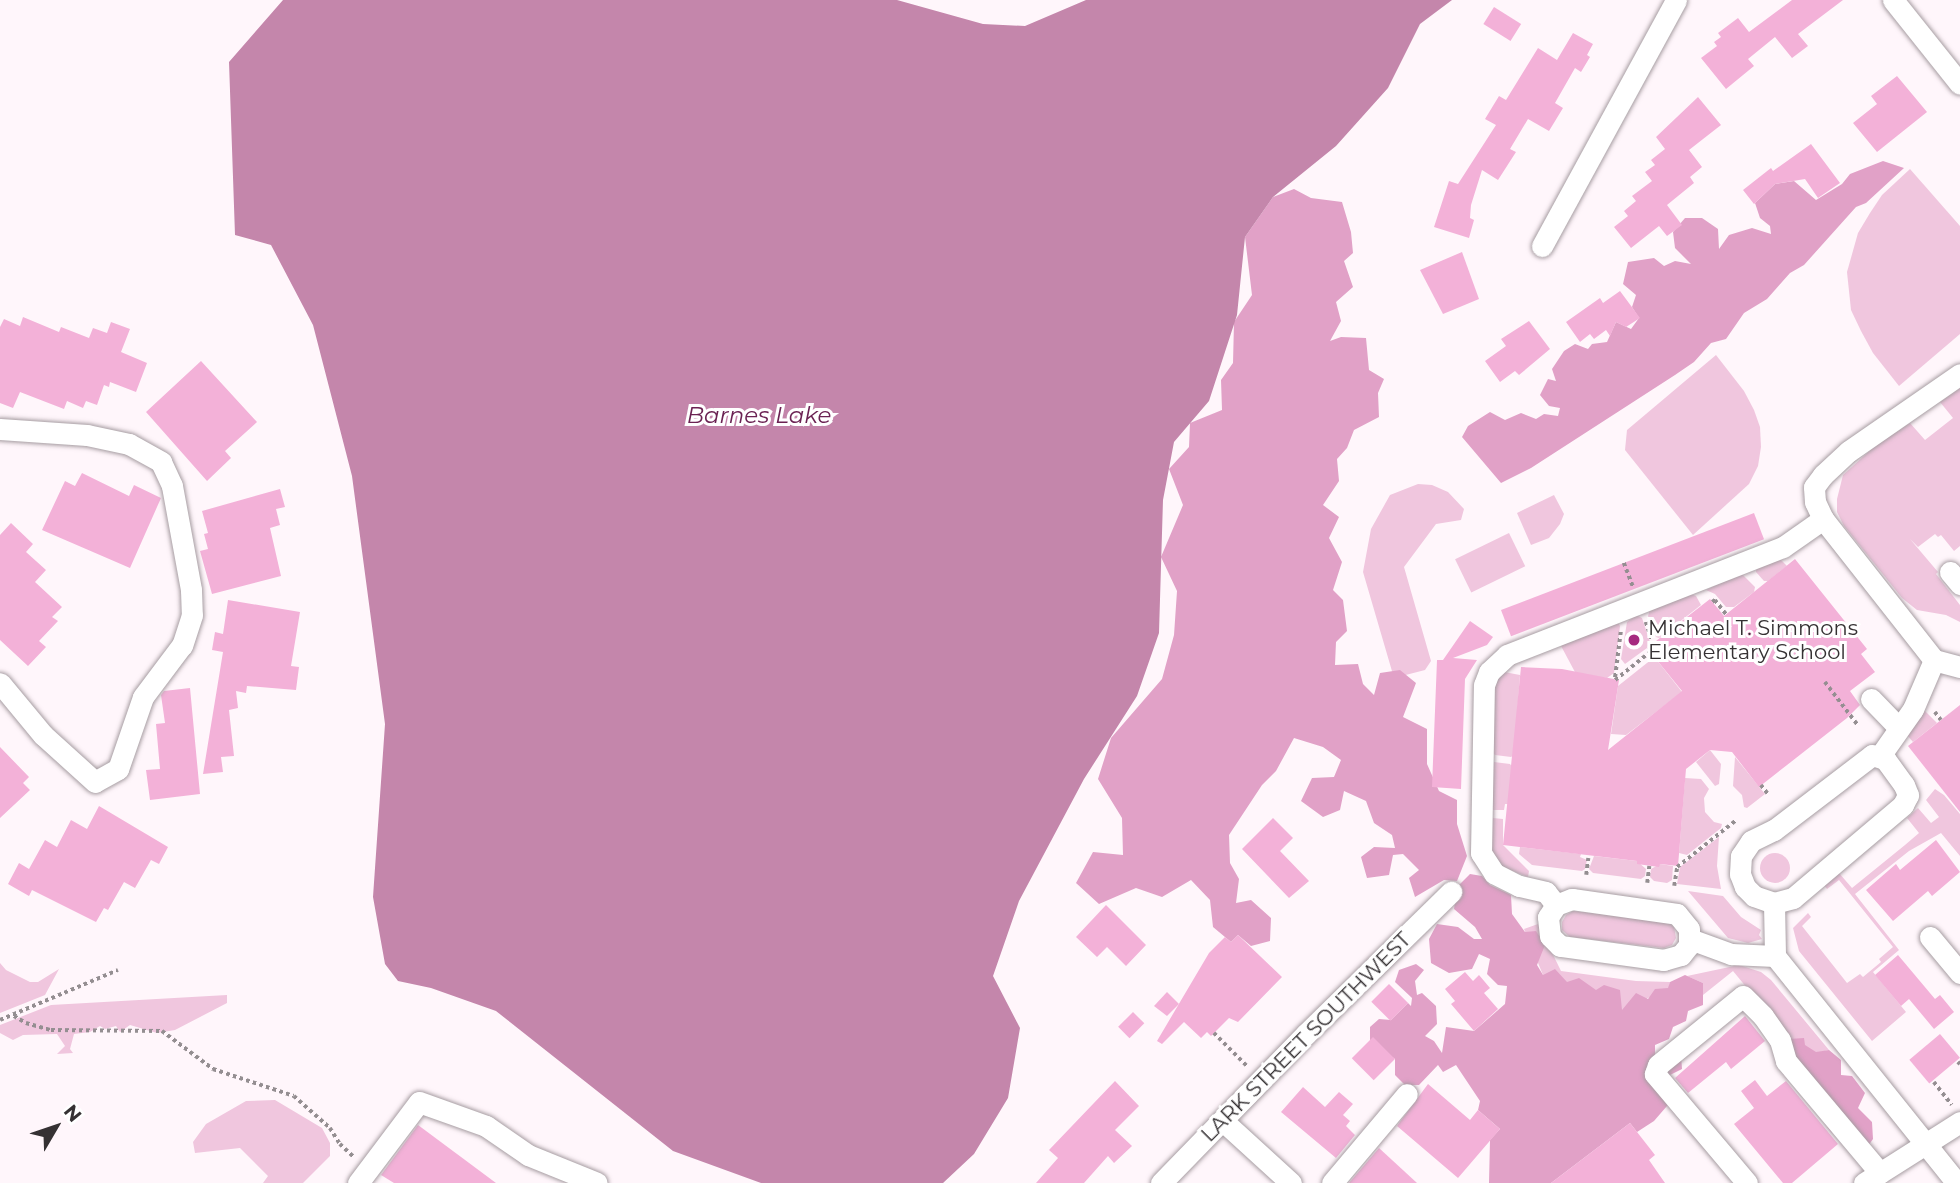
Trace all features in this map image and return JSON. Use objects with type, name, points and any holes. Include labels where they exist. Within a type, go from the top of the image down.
[{"type":"street","points":[[1542,246],[1676,0]]},
{"type":"street","points":[[1894,0],[1960,84]]},
{"type":"street","points":[[1960,374],[1849,452],[1822,475],[1814,488],[1815,502],[1823,519],[1934,660],[1960,667]]},
{"type":"street","points":[[0,429],[87,435],[129,444],[161,462],[172,486],[191,590],[192,615],[182,645],[143,698],[118,769],[95,782],[43,735],[0,683]]},
{"type":"street","points":[[1556,905],[1546,892],[1519,886],[1494,873],[1481,853],[1484,685],[1489,672],[1507,655],[1783,547],[1823,519]]},
{"type":"street","points":[[1880,756],[1913,709],[1934,660]]},
{"type":"street","points":[[1871,699],[1898,727]]},
{"type":"street","points":[[1880,756],[1905,785],[1907,800],[1800,892],[1774,903],[1760,900],[1745,887],[1740,874],[1744,850],[1751,841],[1774,830],[1865,758],[1880,756]]},
{"type":"street","name":"LARK STREET SOUTHWEST","points":[[1161,1183],[1451,892]]},
{"type":"street","points":[[1572,899],[1671,912],[1686,922],[1690,939],[1681,955],[1670,960],[1567,948],[1554,941],[1548,930],[1548,917],[1556,905],[1572,899]]},
{"type":"street","points":[[1774,903],[1775,956],[1957,1183]]},
{"type":"street","points":[[1930,937],[1960,973]]},
{"type":"street","points":[[1690,939],[1731,954],[1775,956]]},
{"type":"street","points":[[1747,1183],[1655,1074],[1658,1065],[1743,996],[1763,1016],[1780,1040],[1786,1061],[1872,1178],[1925,1144],[1957,1114]]},
{"type":"street","points":[[1332,1183],[1407,1094]]},
{"type":"street","points":[[359,1172],[419,1102],[486,1126],[528,1155],[597,1183]]},
{"type":"street","points":[[1223,1121],[1291,1183]]},
{"type":"path","points":[[1624,563],[1636,594]]},
{"type":"path","points":[[1712,602],[1715,600],[1726,614]]},
{"type":"path","points":[[1643,612],[1653,643]]},
{"type":"path","points":[[1623,620],[1615,680],[1650,652]]},
{"type":"path","points":[[1825,682],[1857,724]]},
{"type":"path","points":[[1931,708],[1941,720]]},
{"type":"path","points":[[1761,785],[1768,794]]},
{"type":"path","points":[[1674,886],[1676,867],[1735,821]]},
{"type":"path","points":[[1586,875],[1588,858]]},
{"type":"path","points":[[1647,883],[1649,866]]},
{"type":"path","points":[[0,1020],[118,970]]},
{"type":"path","points":[[14,1016],[26,1023],[51,1030],[162,1031],[213,1069],[294,1096],[330,1128],[359,1172]]},
{"type":"path","points":[[1214,1033],[1262,1081]]},
{"type":"path","points":[[1934,1082],[1957,1114]]},
{"type":"shaded area","points":[[1883,161],[1904,168],[1866,203],[1856,207],[1804,265],[1790,273],[1767,299],[1744,313],[1726,339],[1711,343],[1694,362],[1675,375],[1531,468],[1501,483],[1462,437],[1468,426],[1490,412],[1505,420],[1521,413],[1536,419],[1544,414],[1558,416],[1560,408],[1549,406],[1540,395],[1548,379],[1556,381],[1552,369],[1564,351],[1575,344],[1588,349],[1592,344],[1607,342],[1616,322],[1631,329],[1639,318],[1632,307],[1636,295],[1623,284],[1628,262],[1654,258],[1664,266],[1675,261],[1691,264],[1675,248],[1673,232],[1685,218],[1702,218],[1718,229],[1719,249],[1729,235],[1752,228],[1771,234],[1770,226],[1760,218],[1755,203],[1775,184],[1794,181],[1816,200],[1842,184],[1850,174]]},
{"type":"shaded area","points":[[1910,169],[1960,226],[1960,334],[1899,386],[1873,353],[1851,310],[1847,272],[1858,233],[1870,213],[1882,195]]},
{"type":"shaded area","points":[[1294,189],[1311,198],[1342,202],[1351,232],[1353,253],[1344,261],[1353,287],[1336,302],[1341,321],[1330,341],[1341,337],[1366,338],[1369,370],[1384,379],[1378,393],[1379,417],[1354,430],[1347,448],[1337,459],[1339,481],[1323,505],[1339,517],[1329,538],[1342,562],[1333,590],[1343,600],[1347,631],[1336,642],[1335,665],[1358,664],[1363,684],[1374,695],[1380,673],[1400,670],[1416,683],[1403,717],[1427,729],[1427,764],[1439,791],[1457,800],[1457,824],[1467,856],[1457,881],[1444,880],[1415,897],[1409,878],[1419,870],[1403,854],[1393,855],[1389,875],[1367,878],[1361,857],[1374,847],[1395,848],[1392,835],[1374,823],[1366,801],[1344,791],[1340,810],[1323,817],[1301,801],[1312,778],[1334,777],[1341,760],[1323,747],[1294,738],[1276,771],[1262,785],[1229,835],[1230,863],[1239,879],[1236,903],[1251,900],[1271,918],[1270,941],[1251,946],[1238,935],[1231,942],[1213,927],[1210,900],[1191,880],[1162,897],[1136,888],[1099,904],[1076,883],[1093,852],[1123,855],[1122,818],[1098,779],[1111,738],[1162,679],[1174,635],[1177,591],[1161,557],[1183,505],[1169,469],[1189,447],[1190,423],[1222,410],[1221,380],[1233,363],[1234,322],[1252,295],[1245,237],[1273,197]]},
{"type":"shaded area","points":[[1716,355],[1744,391],[1754,410],[1760,427],[1761,447],[1758,466],[1749,484],[1693,535],[1625,450],[1627,430]]},
{"type":"shaded area","points":[[1960,388],[1960,546],[1954,551],[1941,535],[1938,537],[1935,534],[1918,547],[1910,539],[1938,572],[1936,574],[1960,605],[1960,622],[1946,615],[1917,610],[1902,598],[1844,526],[1837,512],[1837,499],[1843,475],[1875,446],[1910,423],[1925,440],[1953,418],[1940,402]]},
{"type":"shaded area","points":[[1418,484],[1432,485],[1448,492],[1464,509],[1461,520],[1436,524],[1404,567],[1431,661],[1425,670],[1394,678],[1363,572],[1371,529],[1390,495]]},
{"type":"shaded area","points":[[1554,495],[1564,514],[1560,524],[1549,538],[1531,545],[1517,513]]},
{"type":"shaded area","points":[[1509,533],[1525,566],[1471,593],[1455,559]]},
{"type":"shaded area","points":[[1780,559],[1787,566],[1768,581],[1764,581],[1756,572],[1756,569]]},
{"type":"shaded area","points":[[1741,573],[1755,587],[1754,592],[1734,607],[1726,607],[1715,594],[1706,590]]},
{"type":"shaded area","points":[[1689,593],[1696,596],[1701,605],[1659,638],[1656,637],[1648,616],[1650,609]]},
{"type":"shaded area","points":[[1636,615],[1642,618],[1650,642],[1647,648],[1625,664],[1621,659],[1627,622]]},
{"type":"shaded area","points":[[1617,621],[1620,626],[1614,673],[1607,678],[1576,674],[1560,644]]},
{"type":"shaded area","points":[[1652,659],[1656,659],[1682,692],[1626,735],[1611,734],[1618,686]]},
{"type":"shaded area","points":[[1499,671],[1520,675],[1514,755],[1511,757],[1495,755],[1491,751],[1492,693]]},
{"type":"shaded area","points":[[1925,711],[1937,723],[1913,742],[1907,735]]},
{"type":"shaded area","points":[[1710,750],[1721,764],[1719,784],[1715,786],[1696,762]]},
{"type":"shaded area","points":[[1735,757],[1765,794],[1747,808],[1744,807],[1742,795],[1733,786]]},
{"type":"shaded area","points":[[1494,762],[1510,764],[1513,768],[1508,804],[1505,804],[1504,810],[1493,810],[1489,806],[1490,767]]},
{"type":"shaded area","points":[[1685,778],[1701,779],[1709,789],[1704,798],[1705,812],[1714,822],[1722,824],[1721,828],[1687,855],[1679,853]]},
{"type":"shaded area","points":[[1935,789],[1944,795],[1960,814],[1960,856],[1941,833],[1909,851],[1855,894],[1899,950],[1873,972],[1906,1012],[1872,1041],[1799,951],[1793,928],[1808,913],[1811,917],[1802,926],[1847,983],[1860,974],[1863,977],[1881,962],[1879,959],[1893,947],[1839,880],[1827,889],[1824,885],[1839,873],[1852,888],[1905,845],[1919,833],[1907,818],[1918,808],[1931,823],[1939,817],[1926,800]]},
{"type":"shaded area","points":[[1493,818],[1503,819],[1503,845],[1529,871],[1528,877],[1498,865],[1490,853],[1489,821]]},
{"type":"shaded area","points":[[1719,837],[1717,866],[1721,889],[1677,884],[1680,867]]},
{"type":"shaded area","points":[[1520,847],[1581,854],[1580,857],[1587,860],[1585,869],[1582,871],[1532,865],[1519,854]]},
{"type":"shaded area","points":[[1775,853],[1781,854],[1789,862],[1789,874],[1781,882],[1775,883],[1769,882],[1761,874],[1760,868],[1761,862],[1769,854]]},
{"type":"shaded area","points":[[1594,856],[1637,861],[1646,869],[1645,876],[1641,879],[1593,873],[1589,869]]},
{"type":"shaded area","points":[[1660,864],[1673,866],[1672,880],[1667,883],[1654,881],[1650,877],[1651,869]]},
{"type":"shaded area","points":[[1470,874],[1482,876],[1490,885],[1511,895],[1512,914],[1525,932],[1536,931],[1545,945],[1537,965],[1543,975],[1555,969],[1567,982],[1579,978],[1596,990],[1604,985],[1620,990],[1622,1010],[1636,993],[1648,999],[1655,989],[1668,988],[1670,982],[1685,975],[1703,983],[1703,1005],[1688,1011],[1686,1021],[1673,1027],[1669,1039],[1655,1045],[1655,1058],[1681,1055],[1682,1069],[1668,1076],[1673,1099],[1654,1121],[1637,1132],[1630,1123],[1551,1183],[1489,1183],[1490,1140],[1500,1129],[1478,1110],[1480,1101],[1456,1065],[1443,1072],[1438,1065],[1419,1085],[1405,1085],[1395,1075],[1395,1059],[1370,1041],[1370,1027],[1379,1019],[1391,1020],[1408,1003],[1411,1006],[1412,998],[1395,982],[1399,970],[1416,964],[1424,970],[1415,981],[1417,995],[1422,993],[1436,1006],[1437,1024],[1425,1036],[1434,1041],[1442,1053],[1446,1027],[1474,1031],[1505,1004],[1507,986],[1498,985],[1487,974],[1490,959],[1479,954],[1472,969],[1449,973],[1431,963],[1429,939],[1437,924],[1458,927],[1474,939],[1482,939],[1475,927],[1454,909],[1457,887]]},
{"type":"shaded area","points":[[1688,891],[1723,896],[1741,917],[1761,930],[1759,935],[1762,939],[1748,943],[1728,938]]},
{"type":"shaded area","points":[[1573,911],[1666,921],[1674,927],[1676,938],[1672,945],[1664,948],[1570,937],[1562,930],[1562,922],[1566,915]]},
{"type":"shaded area","points":[[1538,924],[1561,971],[1636,981],[1670,982],[1669,988],[1621,1011],[1596,991],[1543,975],[1524,929]]},
{"type":"shaded area","points":[[0,963],[6,970],[30,982],[38,982],[59,969],[45,995],[0,1013]]},
{"type":"shaded area","points":[[1739,965],[1761,972],[1771,980],[1829,1050],[1816,1053],[1789,1039],[1733,971],[1703,995],[1703,983],[1687,976]]},
{"type":"shaded area","points":[[227,995],[227,1003],[175,1030],[157,1033],[130,1025],[120,1032],[116,1026],[105,1029],[100,1026],[90,1032],[74,1034],[70,1049],[73,1053],[57,1054],[65,1046],[57,1034],[23,1035],[13,1040],[0,1033],[0,1025],[51,1005]]},
{"type":"shaded area","points":[[1804,1038],[1805,1045],[1816,1052],[1829,1050],[1841,1060],[1841,1075],[1852,1076],[1865,1093],[1858,1108],[1872,1122],[1873,1139],[1868,1146],[1840,1138],[1831,1132],[1795,1081],[1783,1074],[1789,1039]]},
{"type":"shaded area","points":[[275,1100],[322,1128],[330,1143],[330,1156],[303,1183],[263,1183],[268,1176],[240,1148],[195,1153],[193,1142],[206,1124],[246,1101]]},
{"type":"water","name":"Barnes Lake","points":[[283,0],[897,0],[983,24],[1025,26],[1086,0],[1452,0],[1420,24],[1388,88],[1336,146],[1273,197],[1245,237],[1237,315],[1209,401],[1174,442],[1163,500],[1159,633],[1137,696],[1084,779],[1019,901],[993,976],[1020,1028],[1008,1098],[974,1154],[943,1183],[761,1183],[673,1151],[496,1011],[431,988],[398,981],[385,964],[373,897],[385,724],[352,476],[313,325],[271,245],[235,235],[229,62]]},
{"type":"building","points":[[1792,0],[1843,0],[1798,34],[1808,46],[1792,58],[1775,37],[1748,59],[1754,66],[1726,89],[1701,58],[1717,46],[1714,42],[1721,37],[1718,33],[1738,18],[1749,32]]},
{"type":"building","points":[[1494,7],[1521,24],[1511,41],[1483,24]]},
{"type":"building","points":[[1573,33],[1593,44],[1587,55],[1590,57],[1581,72],[1575,68],[1555,103],[1563,108],[1549,131],[1528,119],[1510,149],[1516,152],[1498,180],[1482,170],[1471,205],[1470,218],[1474,220],[1469,238],[1434,227],[1449,181],[1458,184],[1496,125],[1485,119],[1499,96],[1506,100],[1538,48],[1557,60]]},
{"type":"building","points":[[1897,76],[1927,112],[1877,152],[1853,123],[1877,104],[1871,96]]},
{"type":"building","points":[[1698,97],[1721,125],[1689,150],[1702,167],[1690,177],[1694,183],[1667,205],[1682,225],[1667,236],[1659,226],[1631,248],[1614,227],[1628,216],[1624,211],[1636,201],[1632,196],[1652,181],[1645,172],[1655,165],[1651,160],[1665,149],[1656,137]]},
{"type":"building","points":[[1811,144],[1840,183],[1818,198],[1805,179],[1775,184],[1754,204],[1743,190],[1771,168],[1773,171]]},
{"type":"building","points":[[1462,252],[1479,299],[1443,314],[1420,270]]},
{"type":"building","points":[[1620,291],[1640,318],[1626,327],[1616,322],[1610,336],[1606,330],[1594,339],[1590,334],[1580,342],[1566,322],[1600,298],[1603,303]]},
{"type":"building","points":[[23,317],[59,332],[61,327],[89,338],[93,328],[107,333],[111,322],[130,329],[121,352],[147,363],[136,392],[110,382],[109,387],[104,385],[97,405],[86,401],[83,408],[67,401],[64,409],[20,392],[13,408],[0,403],[0,327],[4,319],[20,326]]},
{"type":"building","points":[[1529,321],[1550,349],[1519,375],[1515,371],[1500,382],[1485,361],[1506,346],[1501,339]]},
{"type":"building","points":[[201,361],[257,422],[225,451],[231,458],[207,481],[146,412]]},
{"type":"building","points":[[82,473],[129,496],[134,485],[161,498],[130,568],[42,530],[65,481],[75,486]]},
{"type":"building","points":[[280,489],[285,507],[276,509],[280,525],[270,528],[281,576],[212,594],[200,551],[208,549],[204,534],[208,533],[202,511]]},
{"type":"building","points":[[1754,513],[1764,539],[1511,636],[1501,610]]},
{"type":"building","points":[[11,523],[33,544],[26,552],[46,570],[35,582],[62,607],[52,617],[58,621],[39,641],[46,647],[28,666],[0,640],[0,535]]},
{"type":"building","points":[[1795,559],[1867,649],[1861,654],[1875,672],[1850,691],[1860,705],[1847,718],[1759,787],[1732,752],[1710,750],[1686,769],[1678,866],[1660,864],[1659,867],[1637,864],[1637,861],[1503,845],[1521,667],[1562,669],[1619,680],[1608,750],[1682,691],[1647,648],[1710,599],[1724,616]]},
{"type":"building","points":[[228,600],[300,612],[291,666],[299,667],[296,690],[247,686],[246,693],[236,691],[238,708],[229,710],[234,756],[221,757],[223,772],[203,774],[223,652],[212,650],[215,632],[223,634]]},
{"type":"building","points":[[1470,621],[1493,637],[1487,645],[1453,658],[1477,660],[1465,679],[1461,789],[1432,787],[1437,660],[1443,660]]},
{"type":"building","points":[[190,688],[200,794],[150,800],[146,770],[160,769],[156,724],[165,723],[161,695],[164,691]]},
{"type":"building","points":[[1960,705],[1960,812],[1908,746]]},
{"type":"building","points":[[0,747],[29,777],[23,783],[30,790],[0,818]]},
{"type":"building","points":[[99,806],[168,847],[159,864],[151,860],[135,888],[124,882],[108,910],[104,908],[96,922],[32,890],[29,896],[8,884],[19,863],[29,869],[45,840],[57,847],[71,820],[87,829]]},
{"type":"building","points":[[1273,818],[1293,838],[1280,851],[1309,881],[1289,898],[1242,849]]},
{"type":"building","points":[[1936,840],[1960,872],[1932,896],[1928,891],[1893,921],[1866,890],[1896,864],[1900,870]]},
{"type":"building","points":[[1106,905],[1146,945],[1126,966],[1107,947],[1097,957],[1076,937]]},
{"type":"building","points":[[1238,935],[1282,977],[1238,1022],[1229,1018],[1211,1036],[1207,1032],[1201,1038],[1184,1022],[1162,1044],[1157,1041],[1209,953],[1225,937],[1231,942]]},
{"type":"building","points":[[1898,955],[1935,999],[1940,995],[1954,1012],[1934,1029],[1909,999],[1901,1006],[1875,975]]},
{"type":"building","points":[[1465,972],[1473,981],[1479,975],[1490,988],[1484,993],[1498,1009],[1474,1031],[1451,1004],[1455,1001],[1445,989]]},
{"type":"building","points":[[1389,984],[1408,1003],[1390,1021],[1371,1002]]},
{"type":"building","points":[[1167,992],[1179,1004],[1167,1016],[1154,1006]]},
{"type":"building","points":[[1133,1012],[1144,1023],[1129,1038],[1118,1027]]},
{"type":"building","points":[[1745,1016],[1765,1041],[1731,1069],[1726,1062],[1688,1093],[1675,1078]]},
{"type":"building","points":[[1940,1034],[1960,1058],[1929,1083],[1909,1060]]},
{"type":"building","points":[[1373,1037],[1395,1059],[1374,1080],[1352,1058]]},
{"type":"building","points":[[1755,1080],[1767,1096],[1786,1081],[1838,1144],[1792,1183],[1783,1183],[1734,1124],[1754,1108],[1741,1091]]},
{"type":"building","points":[[1115,1081],[1139,1106],[1115,1130],[1132,1146],[1114,1163],[1108,1156],[1084,1183],[1036,1183],[1058,1158],[1049,1150]]},
{"type":"building","points":[[1428,1084],[1470,1120],[1478,1110],[1500,1129],[1458,1178],[1397,1126]]},
{"type":"building","points":[[1303,1087],[1325,1107],[1339,1092],[1353,1104],[1343,1115],[1350,1121],[1346,1126],[1355,1135],[1336,1158],[1281,1112]]},
{"type":"building","points":[[1630,1123],[1655,1155],[1649,1160],[1665,1183],[1551,1183]]},
{"type":"building","points":[[418,1125],[496,1183],[394,1183],[381,1175]]},
{"type":"building","points":[[1379,1148],[1417,1183],[1349,1183]]},
{"type":"place","name":"Michael T. Simmons Elementary School","points":[[1634,640]]}]
